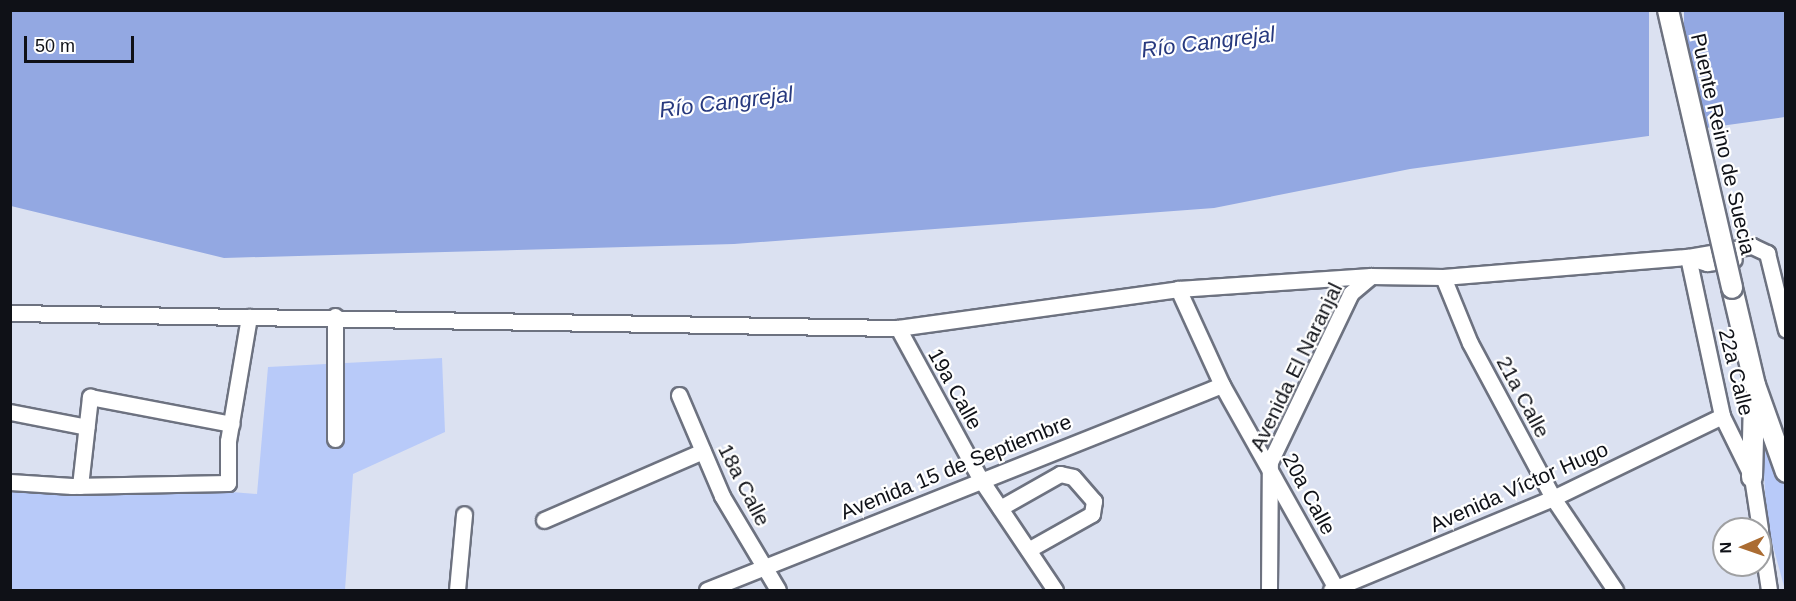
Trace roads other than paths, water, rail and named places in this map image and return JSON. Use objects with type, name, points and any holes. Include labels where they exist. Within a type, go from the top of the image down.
[{"type":"main road","name":"Puente Reino de Suecia","points":[[1668,10],[1755,385]]},
{"type":"main road","points":[[1755,385],[1783,461]]},
{"type":"main road","points":[[1752,477],[1755,385]]},
{"type":"street","points":[[10,313],[335,316],[898,328],[1178,290],[1371,276],[1443,277],[1688,257],[1707,263],[1767,253],[1779,269],[1785,330]]},
{"type":"street","name":"22a Calle","points":[[1688,257],[1722,416],[1752,477],[1758,517]]},
{"type":"street","name":"Avenida El Naranjal","points":[[1269,591],[1270,462],[1351,293],[1371,276]]},
{"type":"street","name":"21a Calle","points":[[1443,277],[1470,343],[1553,498],[1616,591]]},
{"type":"street","name":"20a Calle","points":[[1178,290],[1222,385],[1270,462],[1335,590]]},
{"type":"street","points":[[10,482],[80,486],[228,483],[231,424],[249,316]]},
{"type":"street","points":[[335,316],[335,439]]},
{"type":"street","name":"19a Calle","points":[[898,328],[981,480],[1055,591]]},
{"type":"street","name":"Avenida 15 de Septiembre","points":[[707,591],[1222,385]]},
{"type":"street","name":"18a Calle","points":[[679,395],[703,452],[763,567],[778,591]]},
{"type":"street","points":[[80,486],[90,397],[231,424]]},
{"type":"street","points":[[10,412],[87,427]]},
{"type":"street","name":"Avenida Víctor Hugo","points":[[1335,590],[1553,498],[1722,416]]},
{"type":"street","points":[[1028,550],[1092,514],[1094,501],[1068,474],[1069,445]]},
{"type":"street","points":[[544,520],[703,452]]},
{"type":"street","points":[[1000,508],[1068,474]]},
{"type":"street","points":[[457,591],[464,514]]},
{"type":"water","name":"Río Cangrejal","points":[[11,11],[1785,11],[1785,117],[1410,169],[1214,208],[734,244],[224,258],[11,206]]}]
